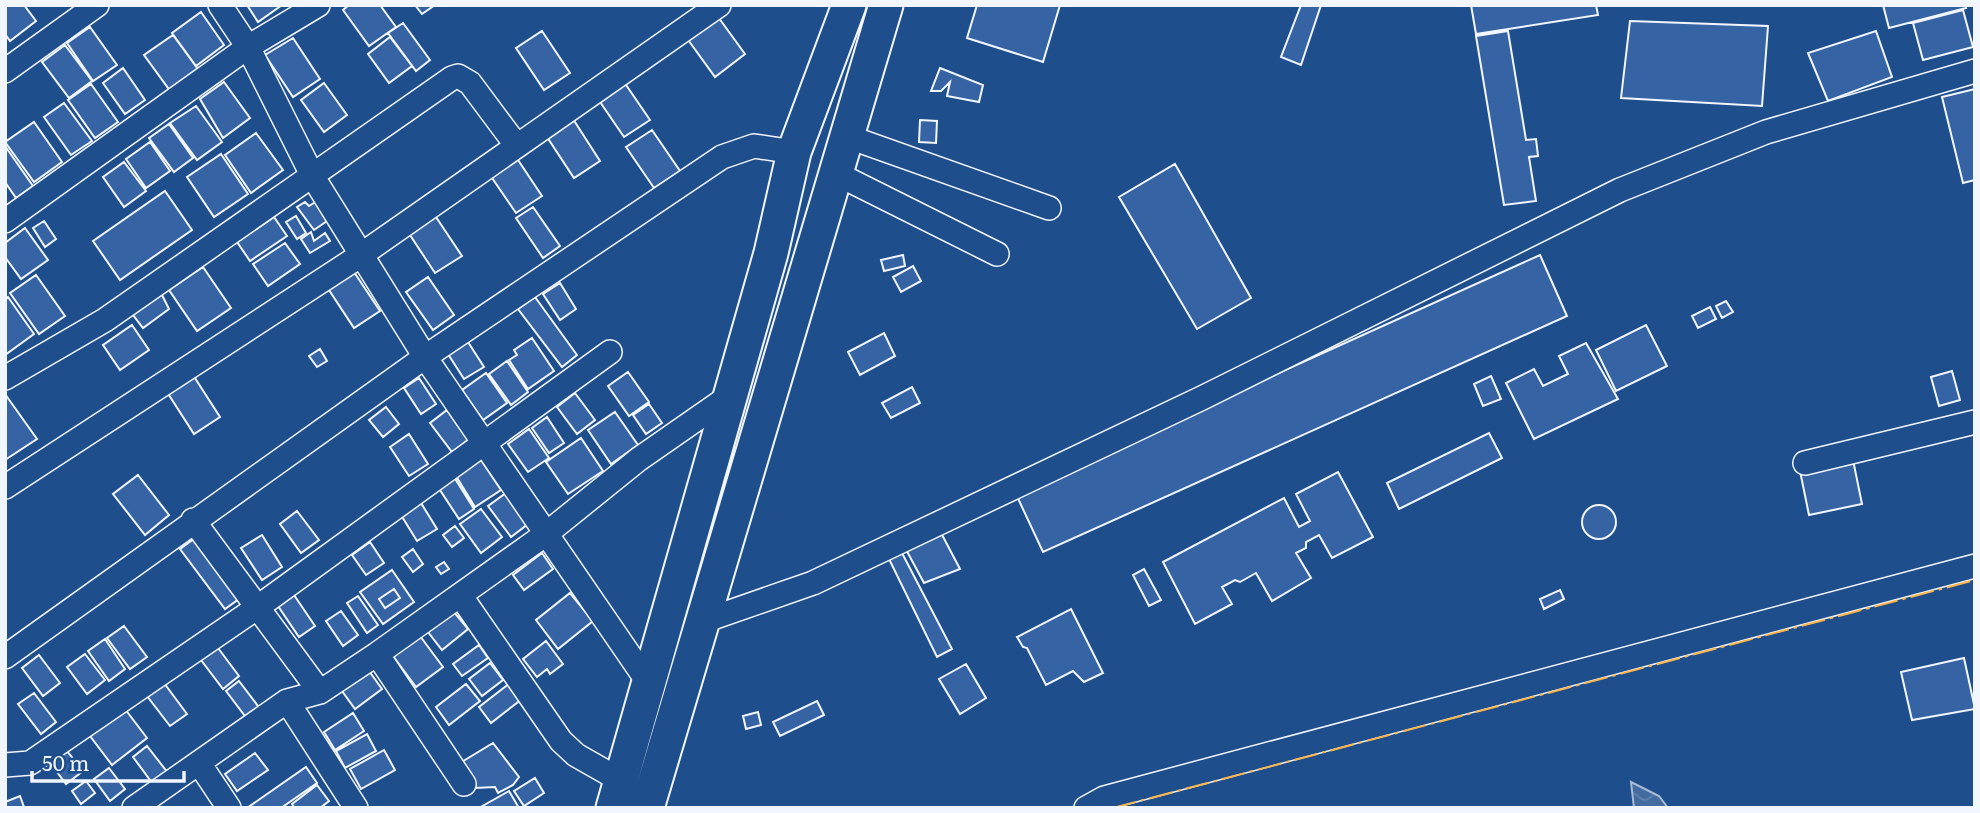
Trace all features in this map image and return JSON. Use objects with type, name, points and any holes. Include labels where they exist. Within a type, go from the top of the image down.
[{"type":"highway","points":[[617,794],[771,253],[794,152],[849,5]]},
{"type":"highway","points":[[648,808],[886,5]]},
{"type":"street","points":[[5,71],[97,5]]},
{"type":"street","points":[[220,5],[248,47],[313,177],[425,357],[648,682]]},
{"type":"street","points":[[5,221],[248,47],[318,5]]},
{"type":"street","points":[[5,487],[361,255],[719,5]]},
{"type":"street","points":[[704,621],[813,583],[1202,398],[1620,190],[1766,132],[1975,71]]},
{"type":"street","points":[[5,378],[105,320],[458,76],[470,83],[517,146]]},
{"type":"street","points":[[846,136],[1049,208]]},
{"type":"street","points":[[5,657],[193,520],[425,357],[722,157],[754,146],[794,152]]},
{"type":"street","points":[[835,173],[997,254]]},
{"type":"street","points":[[5,765],[30,763],[258,607],[610,352]]},
{"type":"street","points":[[134,808],[287,701],[320,692],[377,654],[546,534],[639,459],[731,395]]},
{"type":"street","points":[[1805,463],[1975,422]]},
{"type":"street","points":[[193,520],[320,692]]},
{"type":"street","points":[[1086,808],[1117,794],[1975,566]]},
{"type":"street","points":[[460,595],[561,741],[617,794]]},
{"type":"street","points":[[377,654],[464,784]]},
{"type":"street","points":[[287,701],[356,808]]},
{"type":"street","points":[[199,762],[229,808]]},
{"type":"water","points":[[1631,782],[1659,796],[1668,808],[1634,808]]},
{"type":"building","points":[[5,5],[24,5],[36,21],[10,41],[5,34]]},
{"type":"building","points":[[247,5],[282,5],[258,22]]},
{"type":"building","points":[[349,5],[380,5],[396,27],[369,46],[343,10]]},
{"type":"building","points":[[415,5],[435,5],[422,14]]},
{"type":"building","points":[[977,5],[1060,5],[1043,62],[967,38]]},
{"type":"building","points":[[1301,5],[1321,5],[1301,65],[1281,57]]},
{"type":"building","points":[[1471,5],[1596,5],[1598,15],[1476,34]]},
{"type":"building","points":[[1883,5],[1965,5],[1966,8],[1889,28]]},
{"type":"building","points":[[1963,10],[1973,47],[1923,60],[1913,23]]},
{"type":"building","points":[[201,12],[224,45],[196,66],[172,33]]},
{"type":"building","points":[[716,14],[745,54],[715,77],[686,37]]},
{"type":"building","points":[[1630,21],[1768,26],[1762,106],[1621,98]]},
{"type":"building","points":[[403,23],[430,60],[416,71],[388,33]]},
{"type":"building","points":[[90,27],[117,65],[93,81],[67,43]]},
{"type":"building","points":[[542,31],[570,73],[544,90],[516,48]]},
{"type":"building","points":[[1508,31],[1526,140],[1536,139],[1538,156],[1529,157],[1536,201],[1504,205],[1476,36]]},
{"type":"building","points":[[1876,31],[1892,77],[1828,101],[1808,53]]},
{"type":"building","points":[[173,35],[200,72],[171,92],[144,55]]},
{"type":"building","points":[[390,37],[412,66],[389,83],[368,54]]},
{"type":"building","points":[[293,38],[320,79],[293,97],[265,55]]},
{"type":"building","points":[[65,45],[92,81],[69,98],[42,62]]},
{"type":"building","points":[[123,68],[145,100],[125,114],[103,83]]},
{"type":"building","points":[[940,68],[983,85],[979,102],[947,96],[950,82],[941,91],[931,91]]},
{"type":"building","points":[[622,79],[650,120],[624,137],[596,96]]},
{"type":"building","points":[[224,82],[250,118],[223,138],[200,99]]},
{"type":"building","points":[[324,83],[347,115],[324,132],[301,100]]},
{"type":"building","points":[[91,84],[118,122],[95,138],[68,100]]},
{"type":"building","points":[[1975,89],[1975,180],[1963,183],[1942,97]]},
{"type":"building","points":[[64,103],[92,141],[71,155],[44,117]]},
{"type":"building","points":[[196,106],[222,142],[197,160],[170,123]]},
{"type":"building","points":[[573,119],[600,161],[574,178],[547,137]]},
{"type":"building","points":[[920,120],[937,121],[936,143],[919,142]]},
{"type":"building","points":[[34,122],[62,162],[34,182],[5,142]]},
{"type":"building","points":[[169,124],[193,158],[174,172],[149,138]]},
{"type":"building","points":[[652,130],[680,171],[654,188],[626,147]]},
{"type":"building","points":[[256,133],[283,170],[251,193],[225,155]]},
{"type":"building","points":[[150,142],[170,171],[146,188],[126,159]]},
{"type":"building","points":[[5,146],[33,186],[16,198],[5,182]]},
{"type":"building","points":[[221,154],[248,194],[214,217],[187,177]]},
{"type":"building","points":[[514,154],[542,196],[516,213],[488,172]]},
{"type":"building","points":[[124,162],[146,191],[124,207],[103,177]]},
{"type":"building","points":[[1175,164],[1251,298],[1197,329],[1119,197]]},
{"type":"building","points":[[165,191],[192,230],[120,280],[93,241]]},
{"type":"building","points":[[317,201],[330,219],[314,230],[297,207],[305,202],[309,206]]},
{"type":"building","points":[[533,207],[560,246],[543,258],[516,218]]},
{"type":"building","points":[[434,214],[462,256],[435,273],[408,232]]},
{"type":"building","points":[[296,216],[306,233],[297,239],[286,222]]},
{"type":"building","points":[[274,217],[287,236],[250,261],[237,242]]},
{"type":"building","points":[[44,221],[56,239],[45,247],[33,228]]},
{"type":"building","points":[[25,228],[48,260],[21,279],[5,257],[5,243]]},
{"type":"building","points":[[311,232],[314,241],[325,233],[330,241],[310,253],[301,239]]},
{"type":"building","points":[[285,243],[300,264],[268,286],[253,264]]},
{"type":"building","points":[[903,255],[905,266],[884,271],[881,260]]},
{"type":"building","points":[[1540,255],[1567,316],[1043,552],[1015,492]]},
{"type":"building","points":[[913,266],[921,281],[901,292],[893,277]]},
{"type":"building","points":[[203,267],[231,308],[197,331],[169,290]]},
{"type":"building","points":[[352,269],[380,311],[354,328],[327,287]]},
{"type":"building","points":[[36,275],[65,316],[39,334],[10,293]]},
{"type":"building","points":[[428,277],[454,315],[433,330],[406,292]]},
{"type":"building","points":[[560,283],[576,309],[560,320],[543,294]]},
{"type":"building","points":[[159,289],[169,309],[143,328],[130,311]]},
{"type":"building","points":[[8,297],[34,334],[5,355],[5,300]]},
{"type":"building","points":[[535,297],[577,355],[562,367],[518,309]]},
{"type":"building","points":[[1726,301],[1733,312],[1722,318],[1716,306]]},
{"type":"building","points":[[1710,307],[1716,319],[1698,328],[1692,316]]},
{"type":"building","points":[[132,325],[149,350],[120,370],[103,345]]},
{"type":"building","points":[[1646,325],[1667,366],[1616,391],[1596,350]]},
{"type":"building","points":[[884,333],[895,356],[860,375],[848,352]]},
{"type":"building","points":[[532,338],[554,371],[528,389],[509,360],[517,355],[514,350]]},
{"type":"building","points":[[468,342],[484,367],[464,379],[448,354]]},
{"type":"building","points":[[1586,343],[1618,399],[1534,439],[1506,383],[1534,369],[1543,386],[1568,374],[1559,356]]},
{"type":"building","points":[[320,349],[327,361],[317,367],[309,356]]},
{"type":"building","points":[[507,361],[528,392],[511,405],[489,374]]},
{"type":"building","points":[[1952,371],[1960,400],[1939,406],[1931,377]]},
{"type":"building","points":[[628,372],[649,402],[629,416],[608,386]]},
{"type":"building","points":[[486,373],[507,403],[483,420],[462,390]]},
{"type":"building","points":[[193,375],[220,417],[194,434],[167,392]]},
{"type":"building","points":[[1491,376],[1501,399],[1483,406],[1474,384]]},
{"type":"building","points":[[419,378],[436,404],[421,414],[404,388]]},
{"type":"building","points":[[912,387],[920,403],[891,418],[882,403]]},
{"type":"building","points":[[575,393],[595,420],[577,434],[557,407]]},
{"type":"building","points":[[5,394],[37,439],[5,460]]},
{"type":"building","points":[[649,404],[662,423],[646,434],[633,415]]},
{"type":"building","points":[[386,407],[399,424],[383,437],[369,420]]},
{"type":"building","points":[[447,410],[468,440],[452,452],[430,423]]},
{"type":"building","points":[[615,412],[638,445],[611,464],[588,430]]},
{"type":"building","points":[[547,417],[564,443],[549,453],[532,428]]},
{"type":"building","points":[[529,429],[549,458],[528,472],[508,444]]},
{"type":"building","points":[[1489,433],[1502,458],[1399,509],[1387,483]]},
{"type":"building","points":[[409,434],[428,464],[409,476],[390,447]]},
{"type":"building","points":[[581,438],[603,471],[568,494],[546,462]]},
{"type":"building","points":[[481,460],[501,490],[475,507],[456,476]]},
{"type":"building","points":[[1853,460],[1862,504],[1809,515],[1800,471]]},
{"type":"building","points":[[1338,472],[1373,537],[1332,558],[1319,535],[1306,542],[1306,548],[1296,553],[1311,578],[1272,601],[1256,573],[1240,582],[1235,580],[1222,587],[1232,604],[1195,624],[1163,562],[1284,498],[1299,527],[1310,521],[1296,494]]},
{"type":"building","points":[[138,475],[169,515],[145,535],[113,494]]},
{"type":"building","points":[[454,477],[474,509],[459,519],[438,487]]},
{"type":"building","points":[[506,493],[528,524],[511,537],[488,506]]},
{"type":"building","points":[[421,503],[437,529],[417,541],[401,515]]},
{"type":"building","points":[[1599,505],[1611,510],[1616,522],[1611,534],[1599,539],[1587,534],[1582,522],[1587,510]]},
{"type":"building","points":[[481,509],[502,537],[481,553],[460,524]]},
{"type":"building","points":[[297,511],[319,540],[301,553],[280,524]]},
{"type":"building","points":[[455,526],[464,538],[452,547],[443,535]]},
{"type":"building","points":[[939,529],[960,569],[924,583],[903,544]]},
{"type":"building","points":[[262,535],[282,567],[262,580],[241,548]]},
{"type":"building","points":[[198,536],[243,596],[225,609],[180,549]]},
{"type":"building","points":[[370,542],[384,563],[366,575],[352,555]]},
{"type":"building","points":[[413,549],[423,564],[413,572],[402,557]]},
{"type":"building","points":[[542,553],[553,569],[524,590],[513,575]]},
{"type":"building","points":[[902,553],[952,649],[937,657],[889,559]]},
{"type":"building","points":[[444,562],[449,569],[441,574],[436,567]]},
{"type":"building","points":[[1144,569],[1161,600],[1149,606],[1133,575]]},
{"type":"building","points":[[392,570],[414,602],[383,624],[360,592]],"holes":[[[394,589],[400,598],[385,608],[379,599]]]},
{"type":"building","points":[[394,589],[400,598],[385,608],[379,599]]},
{"type":"building","points":[[1560,590],[1564,599],[1544,609],[1540,599]]},
{"type":"building","points":[[570,593],[593,621],[558,649],[536,620]]},
{"type":"building","points":[[294,595],[315,626],[299,637],[278,606]]},
{"type":"building","points":[[358,596],[378,625],[367,633],[347,603]]},
{"type":"building","points":[[1071,609],[1103,673],[1084,682],[1073,671],[1046,685],[1027,648],[1023,647],[1017,637]]},
{"type":"building","points":[[341,611],[358,635],[343,646],[326,621]]},
{"type":"building","points":[[454,612],[468,629],[442,650],[428,632]]},
{"type":"building","points":[[124,626],[147,657],[130,669],[107,638]]},
{"type":"building","points":[[420,636],[443,667],[416,687],[393,656]]},
{"type":"building","points":[[105,639],[125,669],[109,681],[88,651]]},
{"type":"building","points":[[546,641],[563,664],[550,674],[547,669],[537,677],[523,659]]},
{"type":"building","points":[[479,645],[488,658],[462,676],[453,664]]},
{"type":"building","points":[[218,648],[239,676],[223,689],[201,660]]},
{"type":"building","points":[[85,654],[105,680],[87,694],[67,667]]},
{"type":"building","points":[[39,655],[60,683],[43,696],[22,668]]},
{"type":"building","points":[[1964,658],[1975,709],[1912,720],[1901,672]]},
{"type":"building","points":[[490,663],[503,680],[482,696],[469,679]]},
{"type":"building","points":[[966,664],[986,698],[960,714],[939,679]]},
{"type":"building","points":[[369,671],[382,689],[355,709],[342,691]]},
{"type":"building","points":[[239,681],[261,710],[248,720],[226,691]]},
{"type":"building","points":[[164,683],[187,714],[170,726],[147,696]]},
{"type":"building","points":[[510,683],[522,699],[491,723],[479,707]]},
{"type":"building","points":[[466,684],[480,701],[449,725],[436,707]]},
{"type":"building","points":[[34,693],[56,722],[41,734],[18,704]]},
{"type":"building","points":[[817,701],[824,715],[780,736],[773,722]]},
{"type":"building","points":[[125,709],[147,738],[112,765],[90,736]]},
{"type":"building","points":[[758,712],[761,725],[746,729],[743,716]]},
{"type":"building","points":[[353,713],[364,731],[335,750],[324,732]]},
{"type":"building","points":[[367,734],[376,751],[345,768],[336,751]]},
{"type":"building","points":[[493,743],[519,777],[513,785],[498,793],[495,787],[475,788],[460,763]]},
{"type":"building","points":[[147,746],[168,773],[153,784],[133,757]]},
{"type":"building","points":[[384,750],[395,770],[361,789],[350,769]]},
{"type":"building","points":[[67,751],[83,771],[66,784],[51,764]]},
{"type":"building","points":[[255,753],[268,770],[237,791],[225,774]]},
{"type":"building","points":[[306,767],[317,783],[281,808],[247,808]]},
{"type":"building","points":[[109,768],[125,789],[110,801],[94,779]]},
{"type":"building","points":[[535,778],[544,793],[524,806],[514,791]]},
{"type":"building","points":[[86,781],[95,793],[81,804],[72,791]]},
{"type":"building","points":[[317,785],[329,801],[320,808],[295,808],[292,804]]},
{"type":"building","points":[[509,791],[519,808],[479,808]]},
{"type":"building","points":[[20,796],[24,807],[5,808],[5,802]]},
{"type":"power","points":[[1113,808],[1975,580]]}]
